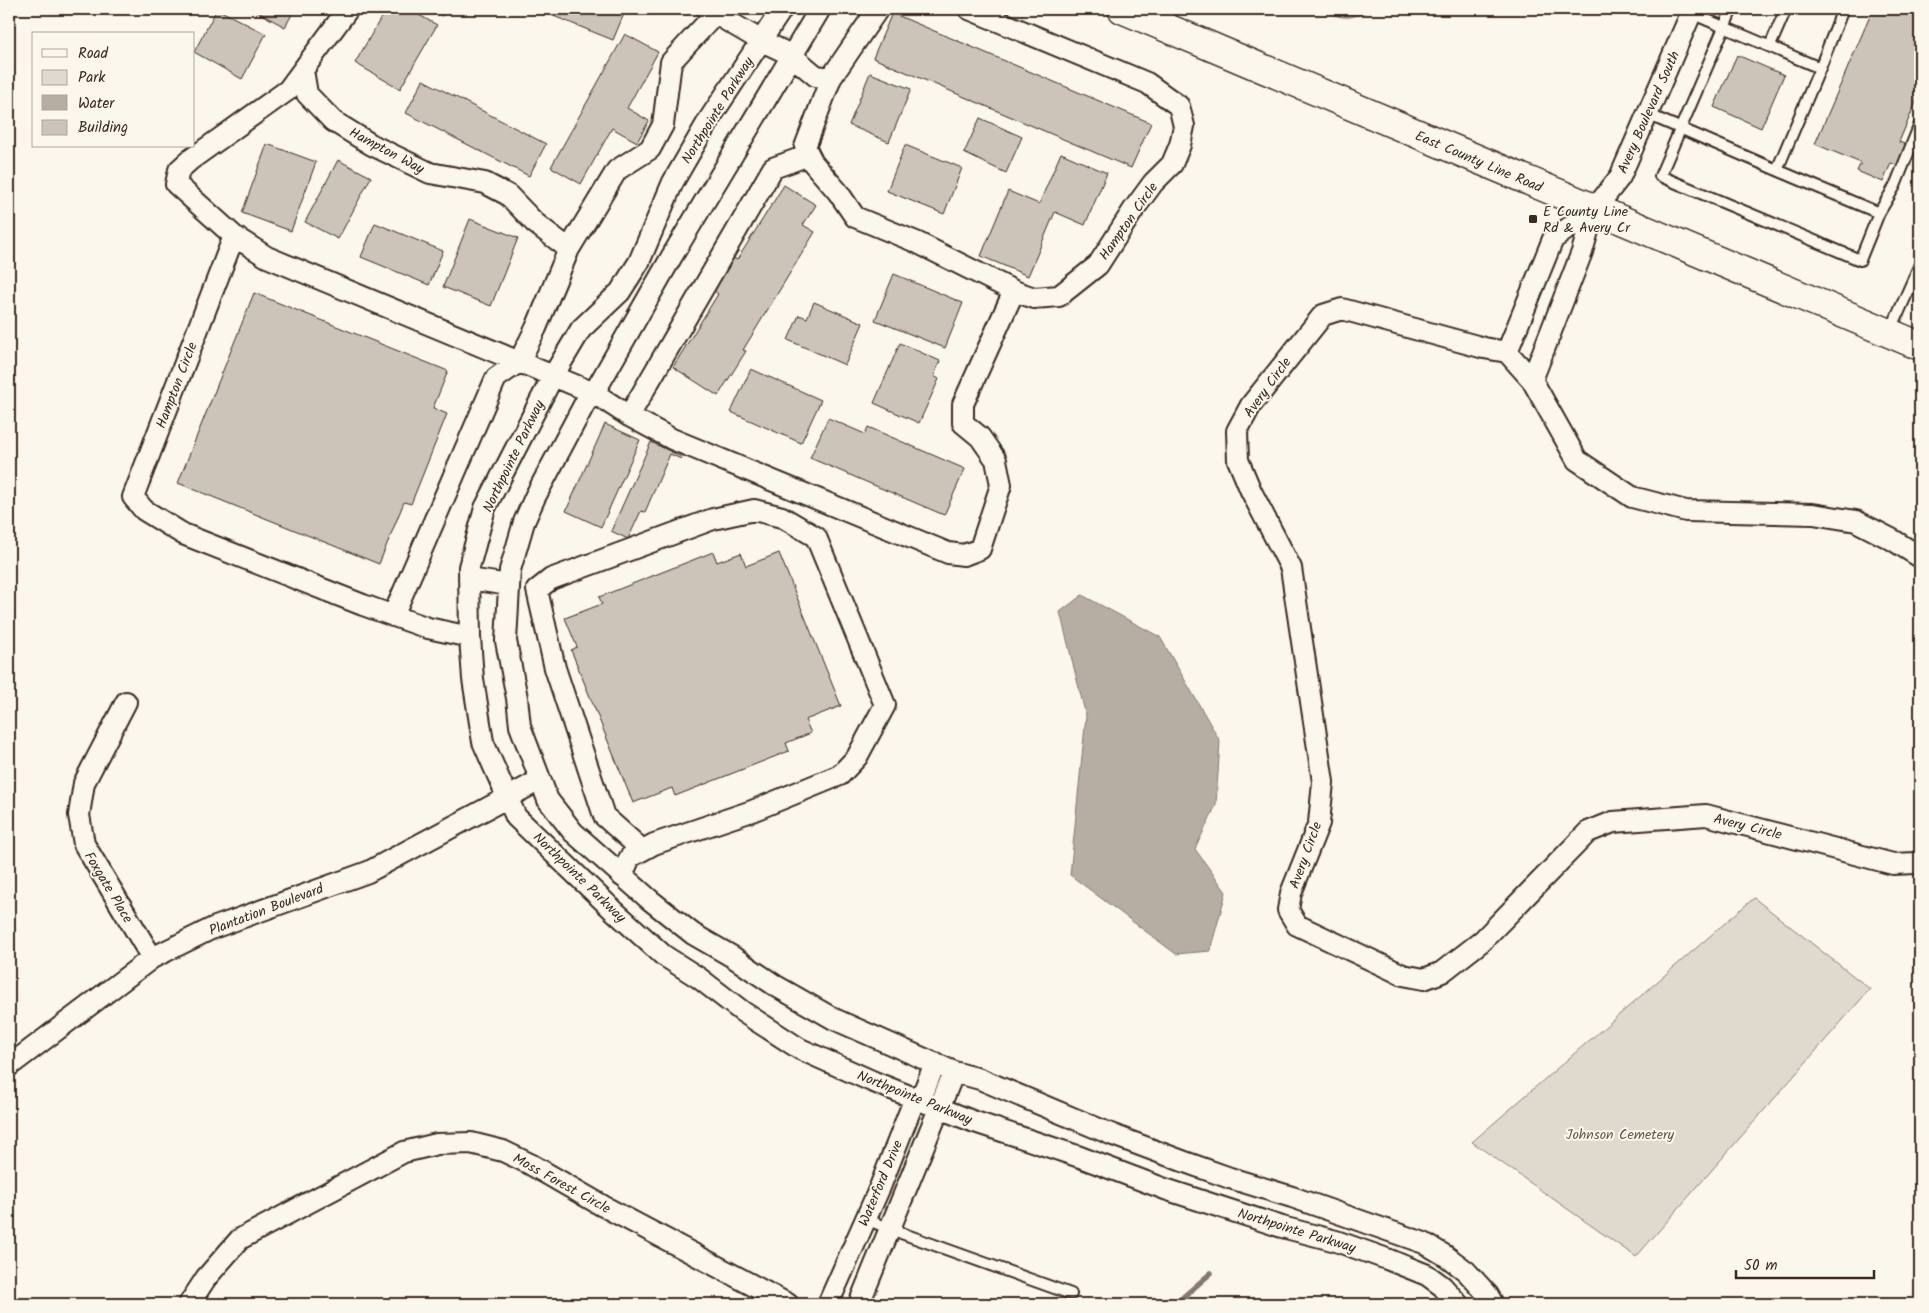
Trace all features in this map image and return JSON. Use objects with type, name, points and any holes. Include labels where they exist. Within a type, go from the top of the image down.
[{"type":"main road","name":"East County Line Road","points":[[1122,9],[1594,210],[1920,346]]},
{"type":"street","points":[[348,9],[288,90],[190,160],[179,170],[176,184],[234,236],[267,257],[594,393],[629,416],[672,439],[948,553],[964,555],[980,549],[1002,485],[996,460],[980,436],[963,423],[963,404],[1014,291]]},
{"type":"street","name":"Northpointe Parkway","points":[[782,9],[710,118],[673,182],[647,244],[630,277],[620,292],[581,329],[552,376],[485,508],[470,567],[469,580],[473,679],[484,742],[516,817],[612,909],[664,955],[699,978],[743,1012],[800,1049],[940,1108],[1166,1190],[1336,1241],[1427,1275],[1442,1286],[1458,1304]]},
{"type":"street","name":"Northpointe Parkway","points":[[820,9],[791,55],[594,393],[578,417],[524,522],[510,570],[506,641],[518,698],[520,726],[548,800],[573,832],[622,876],[693,934],[734,957],[776,986],[834,1019],[954,1072],[980,1079],[1113,1135],[1184,1162],[1424,1243],[1466,1271],[1488,1294],[1493,1304]]},
{"type":"street","points":[[629,416],[773,168],[809,155],[805,147],[831,78],[878,9]]},
{"type":"street","name":"Hampton Circle","points":[[809,155],[813,163],[838,192],[855,217],[916,242],[1014,291],[1034,298],[1059,296],[1098,265],[1153,183],[1172,164],[1180,145],[1184,126],[1179,106],[1147,83],[968,9]]},
{"type":"street","points":[[393,616],[496,378],[519,362],[536,328],[569,249],[617,170],[650,149],[663,125],[672,62],[712,11],[760,40],[791,55],[816,76],[831,78]]},
{"type":"street","name":"Avery Boulevard South","points":[[1594,210],[1620,177],[1692,11]]},
{"type":"street","name":"Hampton Way","points":[[303,70],[307,94],[333,121],[372,145],[430,173],[485,183],[508,195],[535,223],[569,249]]},
{"type":"street","points":[[1594,210],[1553,239],[1507,352],[1532,380],[1577,460],[1632,497],[1686,511],[1813,514],[1856,521],[1893,540],[1920,557]]},
{"type":"street","points":[[1532,380],[1582,252],[1594,210]]},
{"type":"street","name":"Hampton Circle","points":[[234,236],[133,497],[144,510],[183,534],[393,616],[428,628],[470,638]]},
{"type":"street","name":"Avery Circle","points":[[1507,352],[1484,348],[1342,309],[1323,315],[1251,405],[1237,431],[1238,460],[1251,491],[1291,568],[1323,782],[1319,823],[1291,893],[1288,910],[1297,925],[1403,976],[1424,979],[1442,972],[1482,941],[1588,832],[1613,822],[1706,815],[1893,864],[1916,863],[1920,861]]},
{"type":"street","points":[[622,876],[630,856],[642,850],[654,844],[752,811],[840,775],[857,758],[884,705],[816,537],[782,517],[754,510],[713,519],[551,579],[536,590],[555,668],[604,816],[642,850]]},
{"type":"street","points":[[469,580],[508,585]]},
{"type":"street","name":"Foxgate Place","points":[[126,702],[84,784],[79,815],[84,844],[152,958]]},
{"type":"street","name":"Plantation Boulevard","points":[[9,1066],[152,958],[213,928],[368,872],[540,780]]},
{"type":"street","name":"Waterford Drive","points":[[828,1304],[866,1219],[915,1098],[924,1091],[935,1063]]},
{"type":"street","name":"Waterford Drive","points":[[859,1304],[954,1072]]},
{"type":"street","name":"Moss Forest Circle","points":[[189,1304],[206,1278],[240,1239],[404,1152],[437,1144],[470,1143],[503,1151],[530,1164],[603,1206],[788,1304]]},
{"type":"street","points":[[884,1175],[908,1186]]},
{"type":"street","points":[[1282,1226],[1292,1197]]},
{"type":"lane","points":[[1732,9],[1660,176],[1860,260],[1880,213],[1895,186],[1920,124]]},
{"type":"lane","points":[[1770,46],[1786,9]]},
{"type":"lane","points":[[1777,170],[1843,9]]},
{"type":"lane","points":[[1692,11],[1820,68]]},
{"type":"lane","points":[[1647,114],[1880,213]]},
{"type":"lane","points":[[1889,333],[1919,269]]},
{"type":"lane","points":[[866,1219],[1071,1294]]},
{"type":"shaded area","points":[[9,9],[21,9],[9,34]]},
{"type":"green space","name":"Johnson Cemetery","points":[[1754,898],[1870,989],[1636,1257],[1472,1142]]},
{"type":"water","points":[[1319,9],[1372,9],[1351,17],[1340,17]]},
{"type":"water","points":[[1082,595],[1160,637],[1220,741],[1216,805],[1195,849],[1226,892],[1210,951],[1176,954],[1070,875],[1086,716],[1060,612]]},
{"type":"building","points":[[217,9],[266,34],[242,79],[195,53]]},
{"type":"building","points":[[252,9],[295,9],[285,27]]},
{"type":"building","points":[[386,9],[408,9],[437,25],[400,89],[355,63]]},
{"type":"building","points":[[430,9],[446,9],[442,16]]},
{"type":"building","points":[[536,9],[626,9],[613,40]]},
{"type":"building","points":[[1873,9],[1920,9],[1920,92],[1899,142],[1907,145],[1899,166],[1891,163],[1883,182],[1857,171],[1861,163],[1815,144]]},
{"type":"building","points":[[892,13],[1151,123],[1131,168],[873,58]]},
{"type":"building","points":[[625,34],[658,52],[627,108],[649,121],[637,142],[612,128],[581,184],[551,167]]},
{"type":"building","points":[[1737,55],[1784,75],[1761,128],[1714,107]]},
{"type":"building","points":[[870,73],[911,89],[889,142],[849,125]]},
{"type":"building","points":[[423,80],[546,144],[529,176],[406,113]]},
{"type":"building","points":[[980,118],[1022,137],[1006,173],[964,153]]},
{"type":"building","points":[[267,144],[316,162],[291,231],[242,213]]},
{"type":"building","points":[[905,145],[962,168],[944,214],[887,191]]},
{"type":"building","points":[[1061,153],[1107,173],[1085,225],[1055,212],[1028,276],[981,256],[1008,191],[1039,204]]},
{"type":"building","points":[[338,160],[371,177],[338,239],[305,222]]},
{"type":"building","points":[[784,185],[816,205],[803,225],[815,232],[743,350],[746,351],[718,396],[673,367],[718,294],[713,290],[734,258],[737,260]]},
{"type":"building","points":[[470,219],[518,238],[491,306],[443,287]]},
{"type":"building","points":[[375,223],[443,251],[429,285],[361,257]]},
{"type":"building","points":[[894,274],[963,303],[945,348],[875,320]]},
{"type":"building","points":[[254,293],[448,371],[433,408],[447,414],[411,504],[404,502],[379,564],[178,483]]},
{"type":"building","points":[[814,302],[863,323],[845,365],[788,340],[799,315],[807,318]]},
{"type":"building","points":[[900,343],[940,361],[934,376],[939,379],[919,423],[874,403]]},
{"type":"building","points":[[751,369],[821,400],[801,443],[731,412]]},
{"type":"building","points":[[828,418],[865,434],[868,427],[965,469],[944,515],[810,458]]},
{"type":"building","points":[[605,424],[640,440],[601,527],[566,511]]},
{"type":"building","points":[[651,442],[682,457],[681,459],[670,454],[645,512],[641,511],[628,539],[611,531]]},
{"type":"building","points":[[713,552],[717,562],[741,553],[746,566],[779,553],[841,706],[805,720],[811,733],[786,743],[789,751],[675,796],[672,788],[633,803],[571,650],[577,647],[565,618],[602,604],[599,597]]},
{"type":"waterway","points":[[1175,1304],[1211,1273]]},
{"type":"place","name":"E County Line Rd & Avery Cr","points":[[1533,219]]}]
